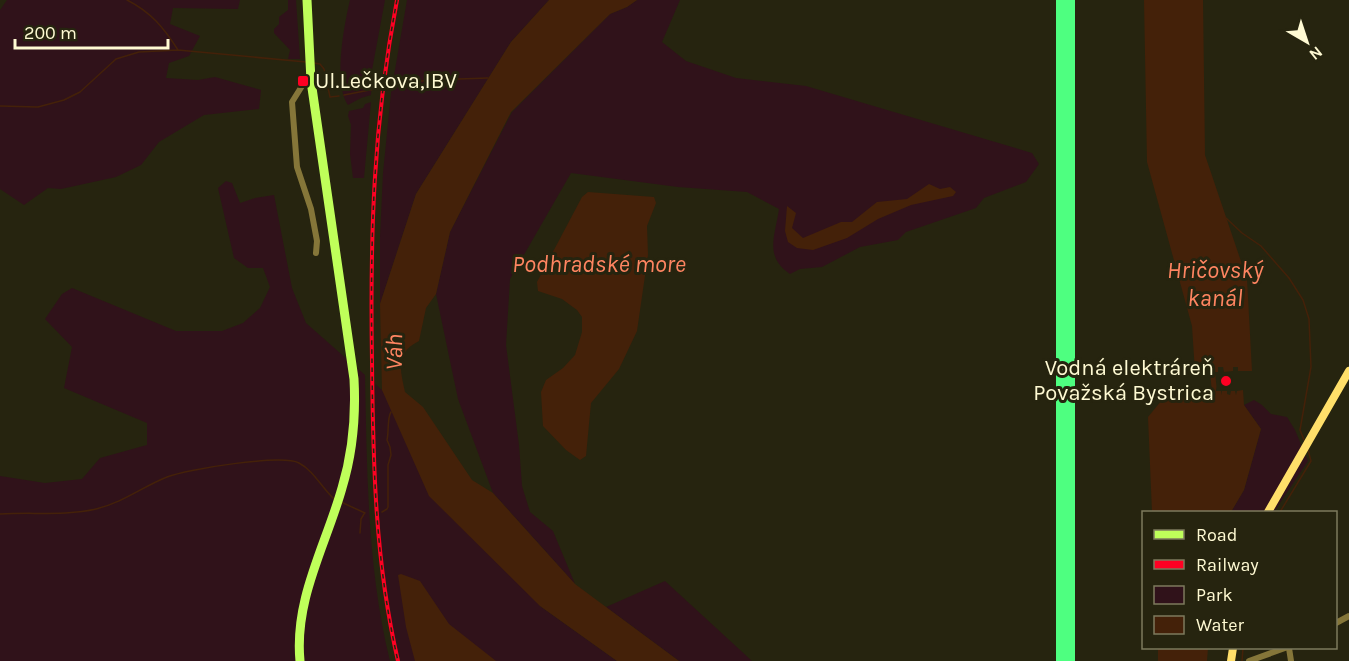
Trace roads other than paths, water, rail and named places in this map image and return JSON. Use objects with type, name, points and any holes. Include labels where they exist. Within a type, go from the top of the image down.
[{"type":"highway","points":[[1060,661],[1061,0]]},
{"type":"highway","points":[[1070,0],[1070,661]]},
{"type":"main road","points":[[300,661],[302,621],[308,587],[342,489],[354,441],[355,412],[352,369],[311,81],[307,0]]},
{"type":"main road","points":[[1269,511],[1349,371]]},
{"type":"street","points":[[311,81],[302,86],[292,102],[297,167],[311,209],[317,241],[316,253]]},
{"type":"street","points":[[1249,661],[1284,649]]},
{"type":"water","name":"Váh","points":[[549,0],[637,0],[610,14],[511,112],[450,232],[436,294],[426,308],[419,341],[406,351],[401,362],[403,384],[405,392],[423,407],[472,480],[493,493],[575,584],[679,661],[617,661],[540,606],[429,496],[382,390],[380,304],[416,194],[511,42]]},
{"type":"water","name":"Hričovský kanál","points":[[1144,0],[1203,0],[1205,155],[1247,279],[1252,371],[1238,371],[1238,367],[1233,367],[1233,371],[1224,372],[1223,367],[1218,367],[1218,372],[1209,372],[1209,367],[1204,367],[1204,372],[1195,372],[1192,326],[1147,162]]},
{"type":"water","points":[[929,184],[940,189],[950,187],[956,192],[953,196],[911,205],[878,219],[847,238],[813,250],[797,248],[788,242],[785,231],[787,206],[796,213],[792,228],[803,238],[841,222],[852,222],[877,202],[907,199]]},
{"type":"water","name":"Podhradské more","points":[[588,192],[654,197],[656,203],[647,226],[648,255],[637,331],[619,369],[591,403],[586,456],[580,460],[566,450],[543,426],[541,392],[546,380],[563,368],[575,355],[582,332],[582,317],[577,310],[562,299],[538,291],[537,282],[582,197]]},
{"type":"water","points":[[1243,390],[1244,405],[1261,429],[1244,490],[1232,511],[1152,511],[1148,417],[1162,400],[1176,400],[1191,395],[1191,400],[1195,400],[1196,393],[1201,396],[1202,392],[1206,392],[1207,395],[1208,391],[1212,391],[1215,395],[1216,391],[1221,391],[1222,395],[1222,391],[1227,391],[1230,395],[1231,391],[1235,391],[1236,395],[1237,391]]},
{"type":"water","points":[[398,575],[420,581],[449,624],[496,661],[415,661],[406,627]]},
{"type":"water","points":[[1158,649],[1208,649],[1207,661],[1158,661]]},
{"type":"waterway","points":[[127,0],[156,21],[178,50]]},
{"type":"waterway","points":[[0,106],[38,107],[64,100],[80,92],[116,59],[139,52],[178,50],[306,62]]},
{"type":"waterway","points":[[314,63],[320,64],[324,69],[330,97],[339,96]]},
{"type":"waterway","points":[[394,85],[429,80],[488,78]]},
{"type":"waterway","points":[[344,95],[375,89]]},
{"type":"waterway","points":[[1226,218],[1261,246],[1289,278],[1303,300],[1309,319],[1311,367],[1300,430],[1304,440]]},
{"type":"waterway","name":"Hričovský kanál","points":[[1212,366],[1214,387],[1212,398]]},
{"type":"waterway","points":[[382,512],[388,507],[388,465],[391,455],[387,440],[391,412]]},
{"type":"waterway","points":[[1281,511],[1311,461],[1308,450]]},
{"type":"waterway","points":[[0,514],[61,513],[96,509],[167,477],[213,467],[274,460],[289,461],[304,466],[334,499]]},
{"type":"waterway","points":[[341,502],[365,513]]},
{"type":"waterway","points":[[360,533],[361,519],[364,514]]},
{"type":"waterway","points":[[1242,661],[1243,649]]},
{"type":"railway","points":[[397,0],[378,136],[373,225],[372,316],[373,437],[377,512],[384,587],[398,661]]},
{"type":"place","name":"Ul.Lečkova,IBV","points":[[303,81]]},
{"type":"place","name":"Vodná elektráreň Považská Bystrica","points":[[1226,381]]}]
